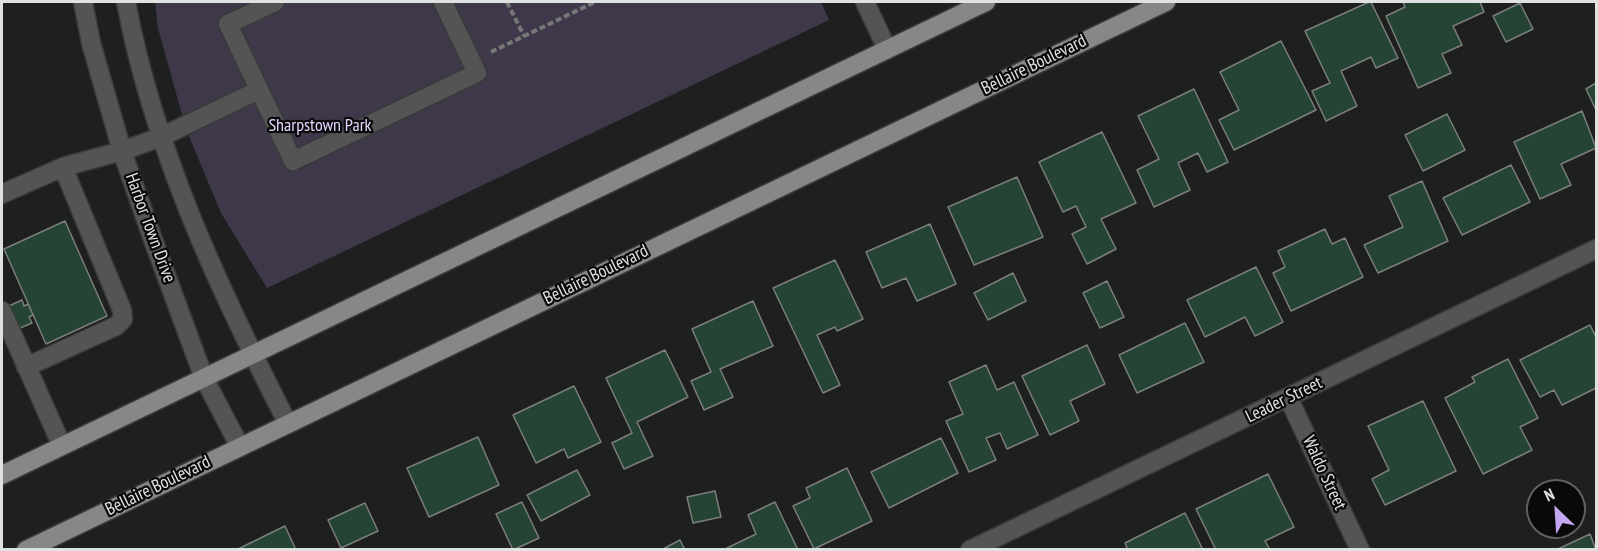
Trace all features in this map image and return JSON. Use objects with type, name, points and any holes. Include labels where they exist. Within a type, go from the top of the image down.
[{"type":"main road","points":[[2,475],[986,2]]},
{"type":"main road","name":"Bellaire Boulevard","points":[[26,549],[1167,2]]},
{"type":"street","name":"Harbor Town Drive","points":[[83,2],[91,43],[122,152],[204,378],[240,447]]},
{"type":"street","points":[[126,2],[132,34],[161,137],[192,222],[288,424]]},
{"type":"street","points":[[275,2],[228,24],[293,161],[477,73],[443,2]]},
{"type":"street","points":[[865,2],[887,49]]},
{"type":"street","points":[[2,194],[63,167],[122,152],[161,137],[259,90]]},
{"type":"street","points":[[26,367],[116,326],[123,320],[122,310],[63,167]]},
{"type":"street","name":"Leader Street","points":[[970,549],[1596,249]]},
{"type":"street","points":[[2,311],[62,446]]},
{"type":"street","name":"Waldo Street","points":[[1288,398],[1360,549]]},
{"type":"path","points":[[507,2],[524,36]]},
{"type":"path","points":[[471,61],[595,2]]},
{"type":"green space","name":"Sharpstown Park","points":[[155,2],[821,2],[829,20],[267,288],[221,213],[186,129],[158,28]]},
{"type":"building","points":[[1369,2],[1398,58],[1376,68],[1371,57],[1341,71],[1357,106],[1326,121],[1312,91],[1330,83],[1305,31]]},
{"type":"building","points":[[1403,2],[1480,2],[1484,12],[1453,26],[1462,45],[1442,54],[1451,73],[1418,88],[1386,16],[1405,7]]},
{"type":"building","points":[[1520,3],[1533,29],[1506,42],[1493,16]]},
{"type":"building","points":[[1281,41],[1316,110],[1234,150],[1219,120],[1239,110],[1220,72]]},
{"type":"building","points":[[1596,83],[1596,110],[1586,89]]},
{"type":"building","points":[[1194,89],[1228,162],[1207,172],[1198,153],[1178,163],[1190,190],[1154,207],[1137,170],[1159,159],[1138,116]]},
{"type":"building","points":[[1582,111],[1596,148],[1561,164],[1571,185],[1540,199],[1514,142]]},
{"type":"building","points":[[1447,114],[1465,150],[1423,171],[1405,135]]},
{"type":"building","points":[[1102,132],[1136,203],[1101,219],[1116,249],[1087,264],[1072,234],[1086,227],[1076,206],[1063,212],[1039,162]]},
{"type":"building","points":[[1511,165],[1530,202],[1462,235],[1443,198]]},
{"type":"building","points":[[1017,177],[1043,237],[974,265],[948,207]]},
{"type":"building","points":[[1422,181],[1448,241],[1378,273],[1364,245],[1403,227],[1389,196]]},
{"type":"building","points":[[65,221],[107,316],[46,344],[4,249]]},
{"type":"building","points":[[930,224],[956,284],[917,301],[906,278],[882,288],[866,252]]},
{"type":"building","points":[[1325,229],[1332,244],[1345,238],[1363,277],[1291,311],[1273,273],[1285,267],[1278,251]]},
{"type":"building","points":[[835,260],[863,319],[837,331],[835,327],[817,335],[840,385],[823,393],[773,288]]},
{"type":"building","points":[[1256,267],[1283,322],[1255,336],[1245,317],[1205,337],[1187,300]]},
{"type":"building","points":[[1013,273],[1026,301],[988,320],[974,293]]},
{"type":"building","points":[[1107,281],[1124,317],[1100,328],[1083,293]]},
{"type":"building","points":[[22,300],[24,306],[28,304],[33,315],[29,317],[32,323],[8,333],[2,309]]},
{"type":"building","points":[[753,301],[773,346],[720,369],[733,397],[704,410],[691,381],[711,372],[692,329]]},
{"type":"building","points":[[1185,323],[1204,362],[1137,393],[1119,355]]},
{"type":"building","points":[[1590,325],[1596,337],[1596,388],[1562,405],[1554,390],[1540,397],[1520,360]]},
{"type":"building","points":[[1087,345],[1105,384],[1070,401],[1079,421],[1050,435],[1022,376]]},
{"type":"building","points":[[665,350],[688,397],[637,422],[653,456],[624,469],[612,443],[632,433],[606,378]]},
{"type":"building","points":[[1508,359],[1538,418],[1520,427],[1532,450],[1483,474],[1445,398],[1475,382],[1472,377]]},
{"type":"building","points":[[986,365],[997,390],[1014,382],[1038,435],[1007,449],[1000,433],[986,438],[996,460],[969,472],[946,421],[963,414],[949,382]]},
{"type":"building","points":[[574,386],[601,442],[568,458],[564,449],[536,463],[513,415]]},
{"type":"building","points":[[1423,401],[1456,471],[1385,505],[1372,479],[1389,470],[1368,426]]},
{"type":"building","points":[[478,437],[499,485],[429,517],[407,468]]},
{"type":"building","points":[[941,438],[958,473],[889,508],[871,472]]},
{"type":"building","points":[[847,468],[872,521],[814,549],[793,506],[810,498],[806,488]]},
{"type":"building","points":[[577,470],[590,495],[541,521],[527,495]]},
{"type":"building","points":[[1268,474],[1294,527],[1265,541],[1270,550],[1216,550],[1196,509]]},
{"type":"building","points":[[715,491],[721,517],[693,523],[687,497]]},
{"type":"building","points":[[522,502],[539,538],[513,550],[496,514]]},
{"type":"building","points":[[775,502],[798,550],[723,550],[756,534],[748,515]]},
{"type":"building","points":[[365,503],[378,531],[341,548],[328,520]]},
{"type":"building","points":[[1185,513],[1203,550],[1128,550],[1125,543]]},
{"type":"building","points":[[285,526],[296,550],[236,550]]},
{"type":"building","points":[[1590,534],[1596,550],[1556,550],[1579,539],[1586,539],[1586,536]]},
{"type":"building","points":[[680,540],[685,550],[661,550]]}]
